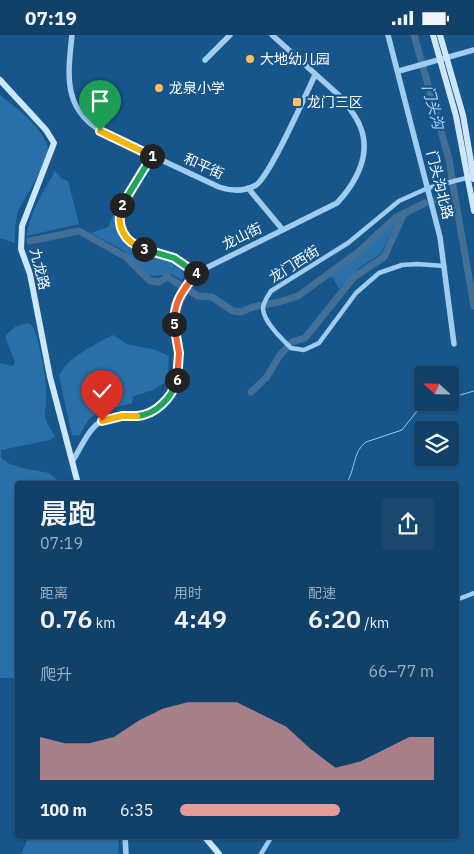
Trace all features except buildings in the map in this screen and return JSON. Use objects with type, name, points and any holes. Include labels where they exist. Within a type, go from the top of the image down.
[{"type":"main road","points":[[433,35],[463,115],[472,178],[474,211]]},
{"type":"main road","points":[[440,35],[441,58]]},
{"type":"main road","name":"九龙路","points":[[0,80],[46,130],[54,143],[22,226],[21,249],[30,274],[50,377],[77,481]]},
{"type":"main road","points":[[206,839],[219,854]]},
{"type":"street","name":"和平街","points":[[72,35],[68,82],[80,112],[85,119],[100,131],[218,187],[228,190],[248,188]]},
{"type":"street","points":[[205,60],[230,35]]},
{"type":"street","name":"龙山街","points":[[73,460],[92,430],[102,421],[122,416],[143,415],[159,407],[170,396],[177,383],[179,369],[174,312],[182,291],[196,273],[337,203],[350,190],[359,173],[364,155],[360,127],[352,111],[343,99],[272,35]]},
{"type":"street","name":"门头沟北路","points":[[388,35],[440,237],[454,344]]},
{"type":"street","points":[[398,71],[474,50]]},
{"type":"street","points":[[283,230],[248,188],[257,184],[264,177],[315,75]]},
{"type":"street","points":[[152,156],[124,200],[119,217],[120,228],[128,240],[137,247],[174,258],[196,273]]},
{"type":"street","name":"龙门西街","points":[[444,266],[402,265],[379,273],[356,293],[319,343],[304,350],[291,348],[265,316],[263,308],[265,300],[271,291],[348,243],[399,201],[428,188],[472,178]]},
{"type":"street","points":[[459,599],[474,593]]},
{"type":"street","points":[[125,839],[126,854]]},
{"type":"street","points":[[261,854],[270,839]]},
{"type":"shaded area","points":[[0,95],[35,126],[46,141],[48,149],[41,171],[18,212],[15,243],[0,238]]},
{"type":"shaded area","points":[[55,171],[62,179],[68,181],[79,224],[27,236],[34,211]]},
{"type":"shaded area","points":[[116,209],[115,225],[122,236],[135,249],[165,257],[182,267],[184,276],[182,280],[171,274],[149,275],[123,250],[91,233],[108,227]]},
{"type":"shaded area","points":[[398,219],[380,254],[359,268],[339,289],[333,278],[328,276],[362,251]]},
{"type":"shaded area","points":[[27,323],[32,325],[35,331],[46,384],[45,418],[55,436],[50,440],[1,450],[1,458],[10,464],[22,468],[49,473],[58,481],[15,481],[15,678],[0,678],[0,363],[13,366],[15,362],[6,335],[15,327]]},
{"type":"shaded area","points":[[113,335],[127,344],[156,350],[169,356],[168,377],[162,385],[133,396],[132,403],[97,413],[89,419],[79,436],[72,435],[59,376],[75,357]]},
{"type":"shaded area","points":[[28,839],[119,839],[118,854],[21,854]]},
{"type":"waterway","name":"门头沟","points":[[414,35],[449,159],[452,179]]},
{"type":"waterway","name":"门头沟","points":[[453,186],[474,306]]},
{"type":"waterway","points":[[436,200],[455,195]]},
{"type":"waterway","points":[[30,241],[79,231],[126,257],[150,281],[159,282],[167,277],[198,296],[212,297],[233,311],[241,312],[253,307],[298,296],[357,253],[395,218],[425,203]]},
{"type":"waterway","points":[[251,392],[266,378],[280,355],[292,342],[305,338],[354,277],[384,257],[404,213]]},
{"type":"waterway","points":[[459,395],[474,391]]},
{"type":"waterway","points":[[348,481],[358,451],[362,446],[366,442],[402,430],[417,411]]},
{"type":"place","name":"大地幼儿园","points":[[250,59]]},
{"type":"place","name":"龙泉小学","points":[[159,88]]},
{"type":"place","name":"龙门三区","points":[[297,102]]},
{"type":"route","points":[[100,131],[152,156],[121,207],[119,217],[120,228],[123,234],[137,247],[181,261],[196,273],[182,291],[174,312],[179,369],[177,383],[170,396],[159,407],[143,415],[122,416],[102,421]]}]
